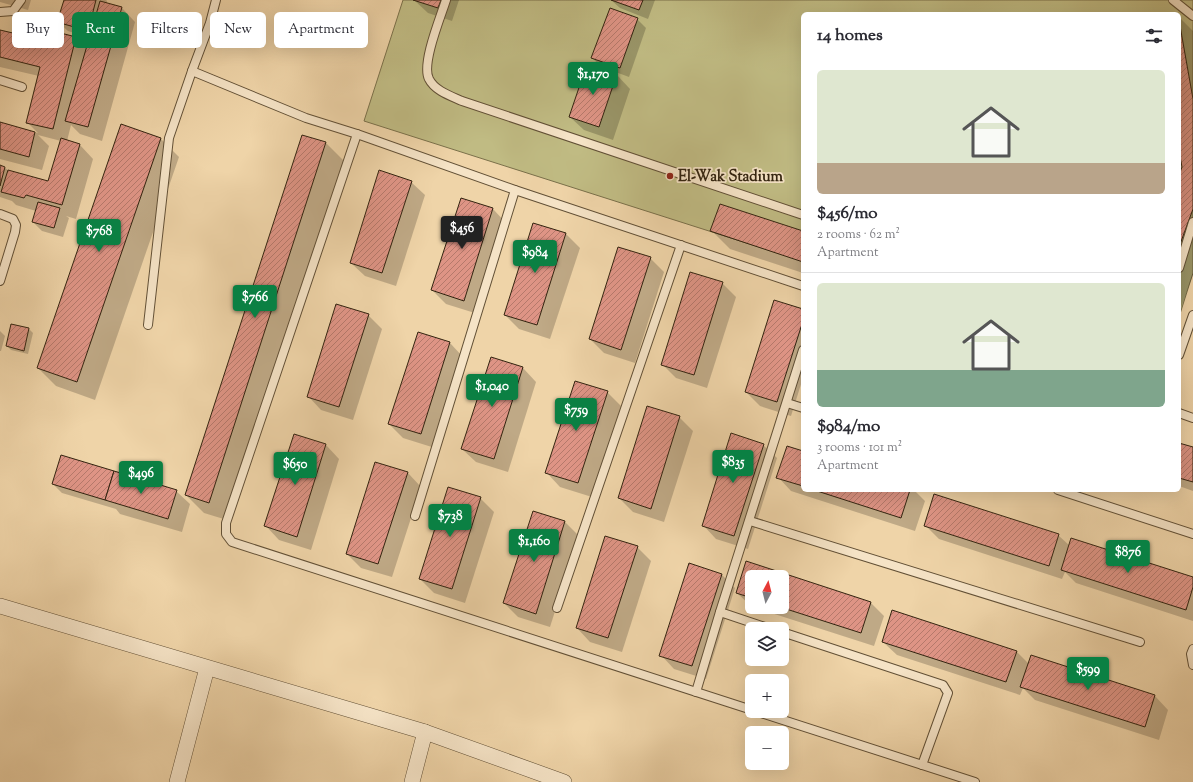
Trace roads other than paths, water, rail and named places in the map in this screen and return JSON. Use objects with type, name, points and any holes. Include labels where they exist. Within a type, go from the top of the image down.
[{"type":"street","points":[[0,606],[425,732],[564,782]]},
{"type":"street","points":[[177,782],[208,668]]},
{"type":"street","points":[[412,782],[425,732]]},
{"type":"lane","points":[[0,12],[13,11],[21,0]]},
{"type":"lane","points":[[148,325],[169,138],[210,23],[216,0]]},
{"type":"lane","points":[[446,0],[428,56],[427,67],[428,78],[433,85],[445,93],[470,103],[801,214]]},
{"type":"lane","points":[[1173,0],[1193,16]]},
{"type":"lane","points":[[192,71],[306,118],[357,134],[515,190],[801,285]]},
{"type":"lane","points":[[0,80],[22,87]]},
{"type":"lane","points":[[357,134],[226,523],[226,534],[232,542],[745,708]]},
{"type":"lane","points":[[416,516],[515,190]]},
{"type":"lane","points":[[0,214],[13,219],[16,225],[0,281]]},
{"type":"lane","points":[[1181,261],[1193,222]]},
{"type":"lane","points":[[557,608],[681,245]]},
{"type":"lane","points":[[1181,349],[1193,315]]},
{"type":"lane","points":[[696,692],[801,356]]},
{"type":"lane","points":[[787,402],[801,407]]},
{"type":"lane","points":[[1181,414],[1193,418]]},
{"type":"lane","points":[[1064,492],[1193,534]]},
{"type":"lane","points":[[750,521],[1140,642]]},
{"type":"lane","points":[[720,612],[750,622]]},
{"type":"lane","points":[[789,634],[943,685],[948,693],[922,765]]},
{"type":"lane","points":[[1193,649],[1193,665]]},
{"type":"lane","points":[[777,718],[975,782]]},
{"type":"place","name":"El-Wak Stadium","points":[[670,176]]}]
